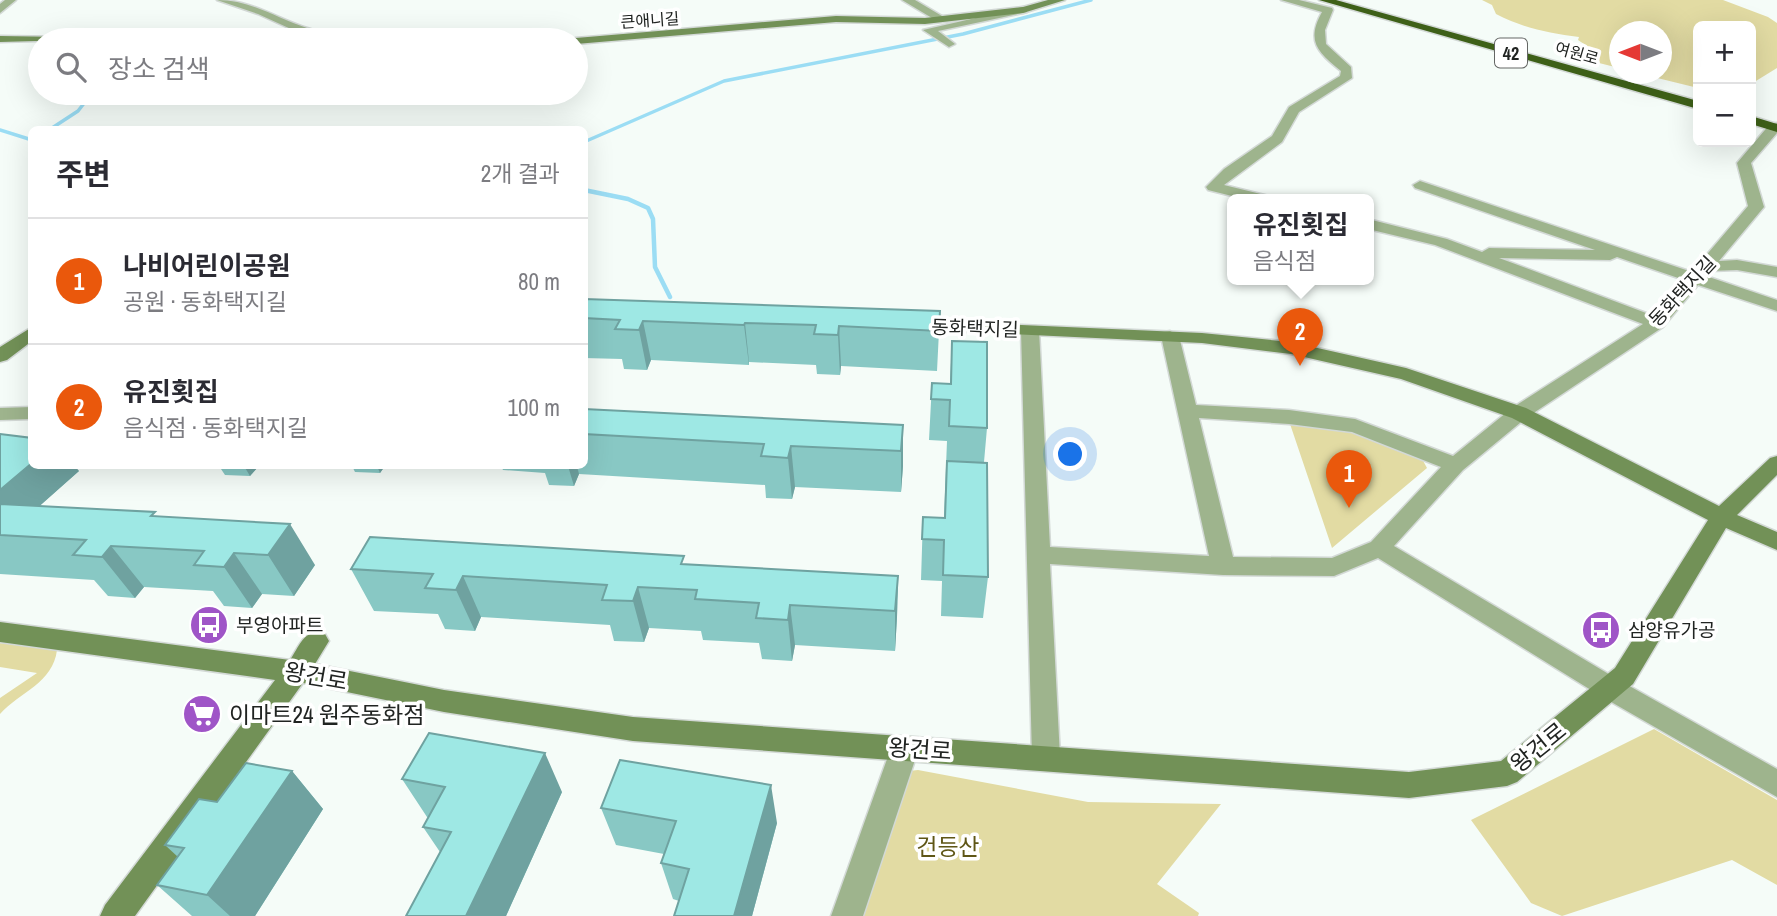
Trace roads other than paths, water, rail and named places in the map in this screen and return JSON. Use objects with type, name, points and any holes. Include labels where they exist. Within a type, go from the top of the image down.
[{"type":"highway","name":"여원로","points":[[1343,0],[1693,104]]},
{"type":"highway","points":[[1369,0],[1467,30],[1488,43]]},
{"type":"highway","name":"여원로","points":[[1326,5],[1488,43],[1693,97]]},
{"type":"highway","points":[[1756,115],[1776,125]]},
{"type":"highway","points":[[1756,121],[1776,125]]},
{"type":"street","points":[[0,10],[11,0]]},
{"type":"street","points":[[222,0],[262,12],[297,28]]},
{"type":"street","points":[[907,0],[941,19]]},
{"type":"street","name":"큰애니길","points":[[588,40],[836,19],[941,19],[1023,10],[1060,0]]},
{"type":"street","points":[[1243,194],[1213,187],[1229,172],[1278,139],[1294,110],[1346,79],[1347,70],[1329,56],[1319,40],[1317,30],[1326,5],[1286,0]]},
{"type":"street","points":[[947,43],[929,30],[1023,10]]},
{"type":"street","points":[[0,39],[28,39]]},
{"type":"street","name":"동화택지길","points":[[1040,555],[1223,566],[1334,567],[1379,548],[1456,465],[1519,413],[1657,323],[1756,207],[1744,163],[1776,125]]},
{"type":"street","points":[[1420,185],[1626,255],[1700,272],[1777,306]]},
{"type":"street","points":[[1374,225],[1441,242],[1657,323]]},
{"type":"street","points":[[1467,252],[1626,255]]},
{"type":"street","points":[[1700,272],[1737,265],[1777,272]]},
{"type":"street","name":"동화택지길","points":[[895,325],[1170,336],[1291,348],[1406,374],[1519,413],[1721,517]]},
{"type":"street","name":"동화택지길","points":[[1030,330],[1046,757]]},
{"type":"street","points":[[0,356],[28,335]]},
{"type":"street","points":[[1170,336],[1223,566]]},
{"type":"street","points":[[1186,411],[1289,417],[1355,426],[1456,465]]},
{"type":"street","points":[[0,414],[28,413]]},
{"type":"street","name":"왕건로","points":[[0,632],[297,671],[444,701],[633,729],[1409,785],[1507,774],[1624,676],[1721,517],[1777,463]]},
{"type":"street","points":[[1721,517],[1777,541]]},
{"type":"street","points":[[1379,548],[1608,688],[1777,784]]},
{"type":"street","points":[[116,916],[297,671],[316,641]]},
{"type":"street","points":[[847,916],[905,748]]},
{"type":"waterway","points":[[588,140],[724,81],[963,34],[1091,0]]},
{"type":"waterway","points":[[55,126],[83,105]]},
{"type":"waterway","points":[[0,130],[28,139]]},
{"type":"waterway","points":[[588,191],[628,199],[648,208],[653,219],[655,267],[670,297]]},
{"type":"place","name":"유진횟집","points":[[1300,366]]},
{"type":"place","name":"나비어린이공원","points":[[1349,508]]},
{"type":"place","name":"부영아파트","points":[[209,625]]},
{"type":"place","name":"삼양유가공","points":[[1601,630]]},
{"type":"place","name":"이마트24 원주동화점","points":[[202,714]]},
{"type":"park label","name":"건등산","points":[[948,846]]}]
